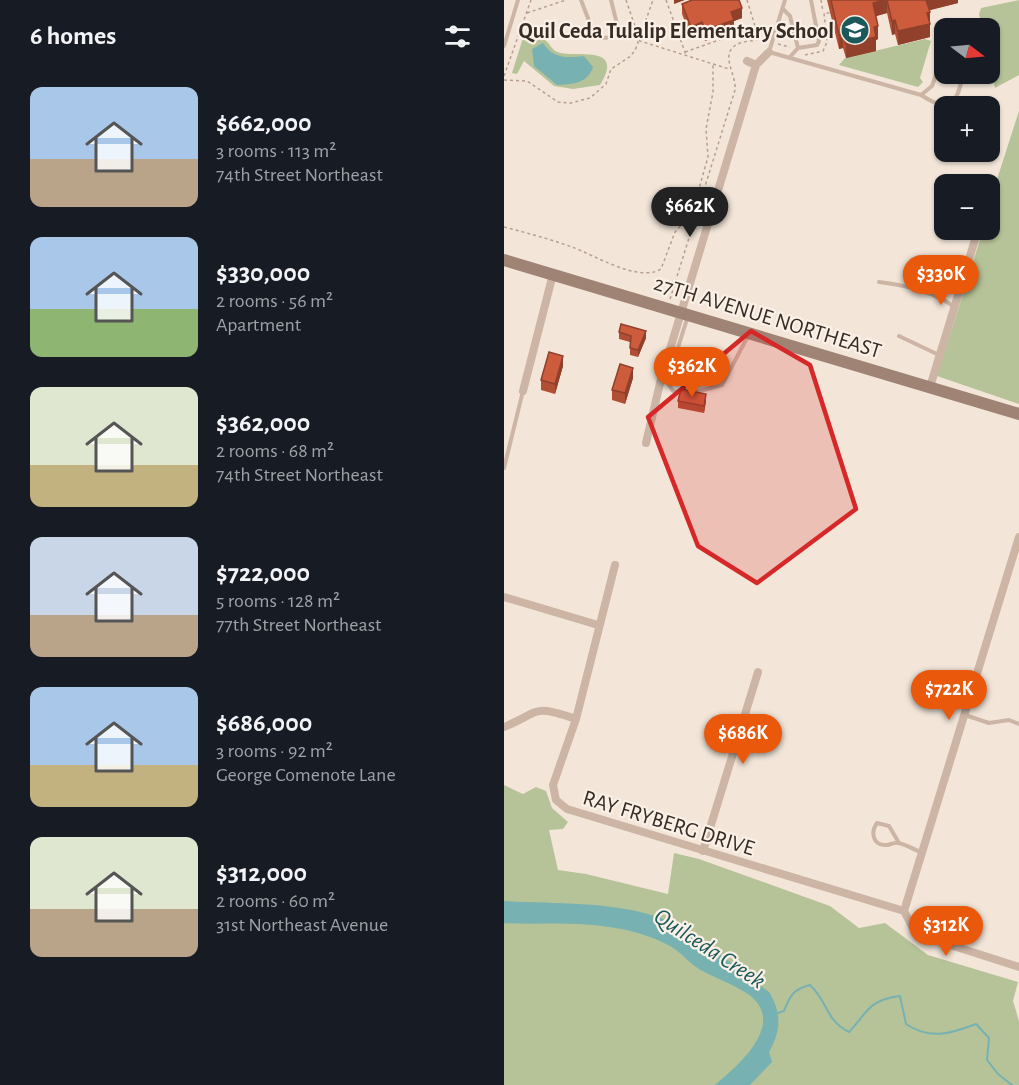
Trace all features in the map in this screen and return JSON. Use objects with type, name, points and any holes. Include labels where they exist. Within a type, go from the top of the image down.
[{"type":"street","points":[[646,443],[661,379],[685,314],[756,65],[769,52]]},
{"type":"street","points":[[747,61],[756,65]]},
{"type":"street","points":[[930,387],[975,240]]},
{"type":"street","name":"27TH AVENUE NORTHEAST","points":[[504,260],[1019,414]]},
{"type":"street","points":[[523,391],[553,274]]},
{"type":"street","points":[[1019,537],[904,911],[916,934],[1019,967]]},
{"type":"street","name":"RAY FRYBERG DRIVE","points":[[615,565],[576,719],[553,784],[556,800],[567,809],[904,911]]},
{"type":"street","points":[[504,597],[598,625]]},
{"type":"street","points":[[703,851],[758,672]]},
{"type":"street","points":[[504,727],[530,712],[541,710],[576,719]]},
{"type":"lane","points":[[504,46],[518,0]]},
{"type":"lane","points":[[581,0],[594,34],[604,38],[612,36],[618,28],[611,0]]},
{"type":"lane","points":[[785,0],[769,52],[921,95],[932,102],[950,106],[956,102],[960,84]]},
{"type":"lane","points":[[790,57],[798,48],[809,48],[817,45],[819,41],[811,0]]},
{"type":"lane","points":[[783,8],[789,16],[798,48]]},
{"type":"lane","points":[[921,95],[932,86],[934,80]]},
{"type":"lane","points":[[879,282],[939,297],[954,308]]},
{"type":"lane","points":[[685,314],[679,349],[668,376],[667,386],[673,391],[694,393],[722,385],[749,333]]},
{"type":"lane","points":[[899,336],[940,355]]},
{"type":"lane","points":[[504,468],[523,391]]},
{"type":"lane","points":[[964,715],[989,723],[1009,720],[1019,724]]},
{"type":"lane","points":[[899,843],[889,826],[877,824],[873,828],[873,836],[877,843],[885,846],[899,843],[922,853]]},
{"type":"path","points":[[504,76],[531,0]]},
{"type":"path","points":[[527,13],[566,0]]},
{"type":"path","points":[[626,0],[640,41]]},
{"type":"path","points":[[504,80],[527,81],[558,102],[583,101],[602,88],[611,69],[631,56],[640,41],[653,0]]},
{"type":"path","points":[[666,0],[686,54]]},
{"type":"path","points":[[747,0],[759,39]]},
{"type":"path","points":[[821,0],[824,13]]},
{"type":"path","points":[[686,54],[756,27]]},
{"type":"path","points":[[667,308],[735,90],[736,79],[730,70],[729,54],[734,47],[759,39],[768,40]]},
{"type":"path","points":[[640,41],[730,70]]},
{"type":"path","points":[[777,44],[790,47]]},
{"type":"path","points":[[504,227],[570,246],[597,259],[643,273],[649,274],[661,269],[675,232],[692,213],[708,157],[705,137],[713,92],[713,64]]},
{"type":"highlighted area","points":[[751,331],[810,365],[856,509],[757,583],[698,546],[648,417]]},
{"type":"green space","points":[[1019,0],[1019,75],[995,88],[994,84],[1000,84],[1000,18],[980,18],[981,8]]},
{"type":"green space","points":[[530,35],[544,39],[558,52],[587,54],[603,58],[607,64],[600,85],[573,89],[554,86],[524,61],[517,74],[512,73],[523,38]]},
{"type":"green space","points":[[925,39],[931,41],[920,78],[923,82],[918,87],[839,65],[845,58]]},
{"type":"green space","points":[[1019,111],[1019,404],[937,376],[980,240],[1000,240],[999,174]]},
{"type":"green space","points":[[504,785],[523,794],[536,787],[546,791],[552,808],[568,822],[563,829],[549,830],[558,870],[586,874],[668,894],[674,853],[699,859],[830,906],[859,928],[885,923],[928,955],[1018,982],[1013,1001],[1019,1021],[1019,1085],[504,1085]]},
{"type":"water","points":[[543,43],[556,55],[584,56],[593,67],[590,73],[579,82],[557,85],[534,66],[532,49]]},
{"type":"water","name":"Quilceda Creek","points":[[504,901],[618,908],[655,916],[683,929],[769,992],[778,1015],[778,1029],[769,1052],[772,1062],[750,1085],[715,1085],[747,1055],[756,1043],[761,1030],[763,1018],[759,1005],[748,994],[699,969],[670,946],[641,934],[596,925],[504,923]]},
{"type":"building","points":[[692,0],[739,0],[742,8],[731,12],[734,20],[705,30],[702,22],[691,27],[682,4]]},
{"type":"building","points":[[831,0],[885,0],[873,3],[878,26],[874,27],[876,37],[846,44],[843,34],[839,35]]},
{"type":"building","points":[[887,0],[926,0],[930,12],[927,13],[930,24],[898,31],[895,20],[892,21]]},
{"type":"building","points":[[621,324],[646,331],[638,350],[630,348],[631,336],[619,332]]},
{"type":"building","points":[[549,352],[563,356],[555,384],[541,380]]},
{"type":"building","points":[[620,364],[633,368],[625,393],[612,390]]},
{"type":"building","points":[[681,389],[706,394],[704,406],[678,401]]},
{"type":"waterway","points":[[778,1013],[784,1011],[796,991],[810,985],[821,998],[835,1022],[849,1032],[875,1004],[881,1000],[900,996],[906,1024],[923,1032],[949,1033],[976,1024],[989,1038],[987,1060],[998,1074],[1012,1085]]},
{"type":"place","name":"Quil Ceda Tulalip Elementary School","points":[[855,30]]}]
